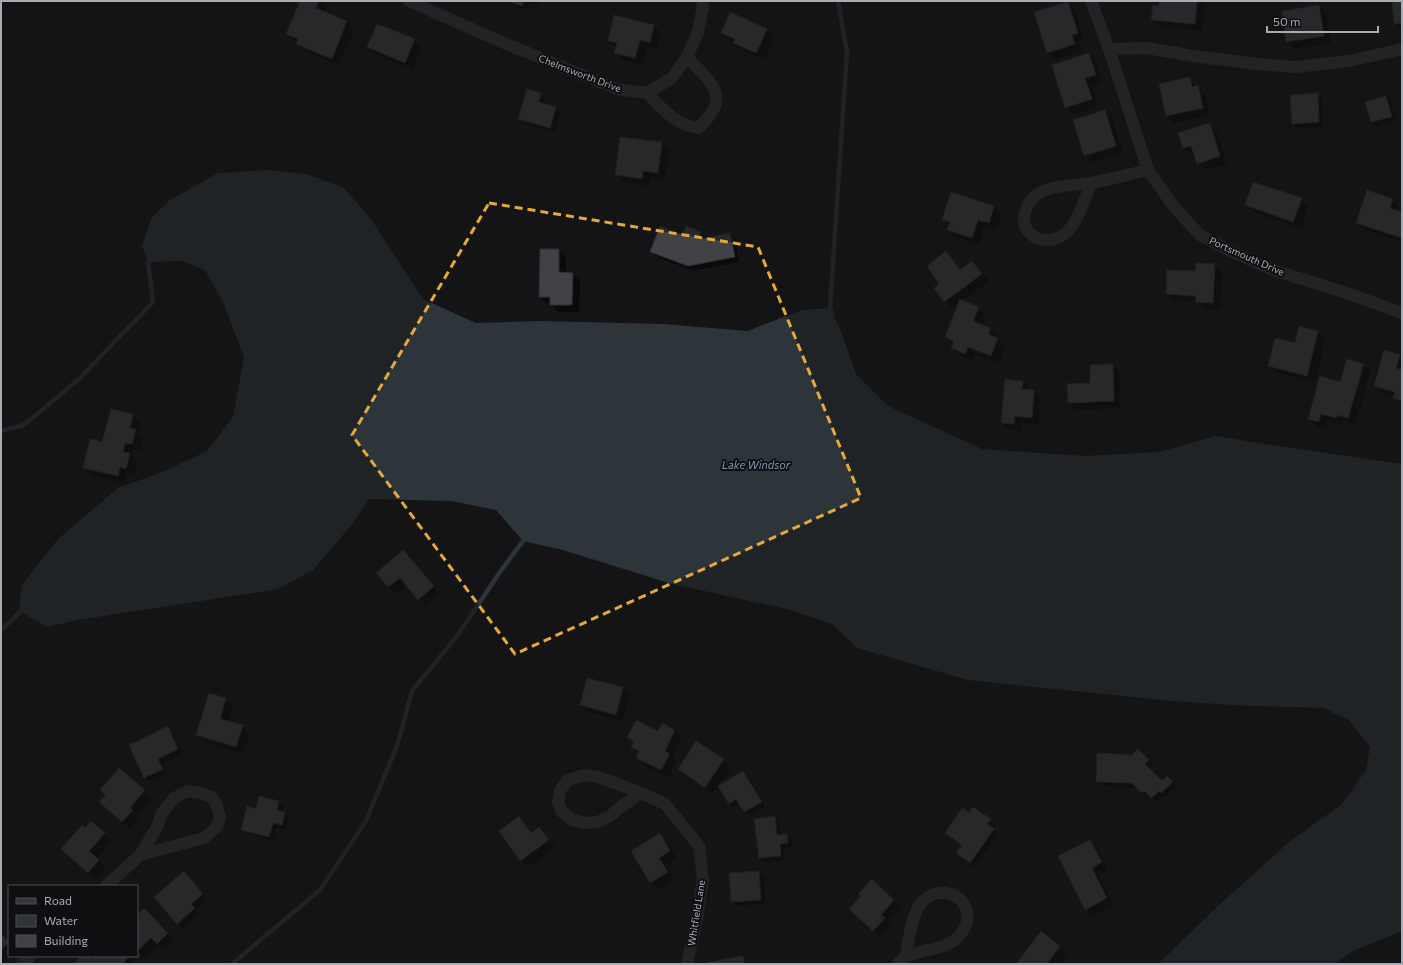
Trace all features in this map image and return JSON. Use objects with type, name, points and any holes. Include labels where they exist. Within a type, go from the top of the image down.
[{"type":"street","name":"Chelmsworth Drive","points":[[409,1],[504,43],[617,89],[647,93]]},
{"type":"street","points":[[687,58],[713,84],[717,96],[715,107],[708,119],[698,128],[675,121],[647,93],[672,78],[687,58],[698,32],[703,6],[702,1]]},
{"type":"street","name":"Portsmouth Drive","points":[[1091,1],[1109,49],[1148,170],[1174,207],[1200,235],[1228,250],[1273,270],[1347,293],[1402,313]]},
{"type":"street","points":[[1109,49],[1147,48],[1200,57],[1295,67],[1349,61],[1402,49]]},
{"type":"street","points":[[1092,183],[1073,226],[1064,235],[1053,239],[1040,240],[1030,235],[1023,223],[1025,212],[1031,200],[1044,190],[1062,185],[1092,183],[1148,170]]},
{"type":"street","name":"Whitfield Lane","points":[[641,793],[610,816],[598,822],[586,823],[572,820],[562,812],[558,802],[560,790],[568,780],[584,775],[598,778],[641,793],[665,804],[699,846],[703,879],[698,919],[687,964]]},
{"type":"street","points":[[107,885],[140,855],[157,827],[162,814],[174,798],[188,791],[201,793],[212,797],[217,806],[220,817],[217,827],[204,838],[140,855]]},
{"type":"street","points":[[942,893],[953,894],[962,900],[967,911],[967,924],[958,937],[944,945],[902,960],[912,925],[922,902],[932,895],[942,893]]},
{"type":"street","points":[[22,964],[30,957]]},
{"type":"highlighted area","points":[[489,203],[758,247],[861,498],[515,654],[352,435]]},
{"type":"water","name":"Lake Windsor","points":[[268,170],[306,174],[344,188],[371,219],[423,299],[476,323],[539,321],[664,324],[747,331],[802,310],[830,308],[840,329],[856,374],[888,406],[982,449],[1084,456],[1159,452],[1216,436],[1402,464],[1402,931],[1353,951],[1334,964],[1158,964],[1218,906],[1288,843],[1342,804],[1366,770],[1370,747],[1350,721],[1324,708],[1250,706],[1171,701],[968,680],[857,648],[832,624],[787,609],[672,584],[563,550],[523,541],[496,510],[452,501],[369,499],[353,523],[313,570],[278,589],[77,620],[47,627],[19,611],[22,585],[58,539],[118,488],[165,471],[207,451],[233,417],[244,357],[223,302],[205,270],[182,261],[148,262],[142,246],[152,217],[170,200],[218,173]]},
{"type":"building","points":[[300,1],[319,1],[316,8],[347,21],[332,59],[296,44],[298,39],[286,34]]},
{"type":"building","points":[[507,1],[524,1],[522,6]]},
{"type":"building","points":[[1159,1],[1197,1],[1195,24],[1151,20],[1153,5],[1159,6]]},
{"type":"building","points":[[1392,1],[1402,1],[1402,23],[1394,24]]},
{"type":"building","points":[[1068,2],[1078,33],[1072,35],[1075,44],[1047,53],[1034,12]]},
{"type":"building","points":[[1319,5],[1324,36],[1286,42],[1282,11]]},
{"type":"building","points":[[730,12],[767,29],[756,53],[733,43],[735,39],[721,33]]},
{"type":"building","points":[[614,15],[654,25],[650,43],[640,40],[635,58],[614,53],[617,43],[608,41]]},
{"type":"building","points":[[377,24],[415,39],[405,63],[367,47]]},
{"type":"building","points":[[1089,53],[1096,75],[1085,78],[1092,99],[1065,108],[1052,65]]},
{"type":"building","points":[[1190,77],[1192,87],[1198,85],[1203,108],[1166,116],[1159,84]]},
{"type":"building","points":[[527,89],[541,93],[539,102],[556,107],[550,128],[518,119]]},
{"type":"building","points":[[1318,93],[1319,122],[1292,124],[1290,95]]},
{"type":"building","points":[[1386,96],[1392,117],[1371,122],[1365,102]]},
{"type":"building","points":[[1105,110],[1116,146],[1084,156],[1073,120]]},
{"type":"building","points":[[1210,123],[1220,156],[1197,164],[1191,146],[1183,148],[1178,133]]},
{"type":"building","points":[[620,137],[662,142],[658,173],[643,171],[642,179],[615,175]]},
{"type":"building","points":[[1253,182],[1302,198],[1293,222],[1245,205]]},
{"type":"building","points":[[1367,190],[1393,199],[1390,208],[1402,212],[1402,238],[1356,223]]},
{"type":"building","points":[[951,192],[994,206],[989,223],[978,220],[972,238],[947,230],[950,222],[942,220]]},
{"type":"building","points":[[660,226],[683,235],[686,226],[701,232],[699,239],[730,233],[735,257],[688,266],[650,252]]},
{"type":"building","points":[[540,249],[559,249],[559,272],[573,273],[572,305],[550,305],[550,297],[539,297]]},
{"type":"building","points":[[946,251],[960,270],[972,261],[982,274],[944,302],[934,288],[939,284],[927,266]]},
{"type":"building","points":[[1196,263],[1215,264],[1213,303],[1195,302],[1196,296],[1166,294],[1167,270],[1195,271]]},
{"type":"building","points":[[960,299],[979,307],[973,321],[991,328],[988,334],[998,338],[991,356],[968,347],[965,354],[951,348],[954,341],[945,337]]},
{"type":"building","points":[[1299,326],[1318,331],[1307,376],[1268,366],[1275,338],[1295,343]]},
{"type":"building","points":[[1384,350],[1400,355],[1396,368],[1402,370],[1402,401],[1393,398],[1395,392],[1374,386]]},
{"type":"building","points":[[1347,359],[1364,364],[1348,418],[1337,415],[1336,418],[1321,414],[1319,422],[1308,419],[1320,376],[1340,382]]},
{"type":"building","points":[[1113,364],[1114,401],[1068,403],[1067,384],[1090,383],[1090,365]]},
{"type":"building","points":[[1005,379],[1023,381],[1022,389],[1034,390],[1032,418],[1015,416],[1014,424],[1001,423]]},
{"type":"building","points":[[111,409],[133,414],[130,428],[136,429],[132,444],[125,443],[123,452],[130,453],[126,469],[120,467],[118,476],[83,468],[90,439],[102,442]]},
{"type":"building","points":[[403,550],[434,586],[418,600],[400,578],[388,587],[376,573]]},
{"type":"building","points":[[587,678],[623,687],[616,715],[580,705]]},
{"type":"building","points":[[209,693],[226,698],[220,719],[243,725],[236,747],[196,735]]},
{"type":"building","points":[[636,720],[658,731],[662,723],[675,730],[665,751],[670,754],[661,770],[636,758],[639,751],[631,747],[634,741],[627,738]]},
{"type":"building","points":[[168,726],[178,749],[158,759],[163,769],[144,778],[129,745]]},
{"type":"building","points":[[696,741],[724,759],[705,788],[678,769]]},
{"type":"building","points":[[1138,749],[1149,760],[1145,764],[1162,781],[1167,776],[1173,782],[1161,793],[1159,791],[1151,798],[1144,791],[1142,793],[1132,783],[1096,782],[1097,753],[1132,755]]},
{"type":"building","points":[[119,768],[145,790],[130,808],[133,810],[122,822],[99,802],[106,795],[100,790]]},
{"type":"building","points":[[743,771],[762,802],[744,812],[736,799],[729,804],[718,786]]},
{"type":"building","points":[[259,796],[279,801],[277,810],[285,812],[282,825],[273,823],[269,837],[241,830],[247,806],[256,809]]},
{"type":"building","points":[[973,807],[991,819],[987,824],[994,829],[970,863],[956,853],[962,845],[945,833],[962,808],[969,813]]},
{"type":"building","points":[[519,816],[531,833],[539,827],[549,840],[520,861],[499,831]]},
{"type":"building","points":[[775,816],[777,835],[787,834],[788,843],[780,844],[781,856],[759,858],[754,819]]},
{"type":"building","points":[[91,821],[105,833],[89,851],[99,860],[88,873],[61,849],[82,825],[85,828]]},
{"type":"building","points":[[660,833],[670,851],[659,858],[668,872],[650,883],[631,851]]},
{"type":"building","points":[[1090,840],[1102,862],[1092,868],[1107,898],[1085,910],[1058,856]]},
{"type":"building","points":[[184,871],[203,894],[191,904],[195,908],[177,924],[154,897]]},
{"type":"building","points":[[759,871],[761,900],[731,902],[729,873]]},
{"type":"building","points":[[872,879],[894,900],[881,915],[885,918],[873,931],[849,909],[861,896],[858,894]]},
{"type":"building","points":[[144,908],[168,933],[157,944],[151,938],[138,950],[138,914]]},
{"type":"building","points":[[1041,931],[1060,946],[1047,964],[1016,964]]},
{"type":"building","points":[[1,934],[8,941],[8,943],[1,950]]},
{"type":"building","points":[[743,956],[745,964],[709,964],[709,962]]},
{"type":"building","points":[[80,957],[89,957],[92,959],[94,957],[129,957],[122,964],[74,964]]},
{"type":"waterway","points":[[832,314],[830,308],[847,52],[838,1]]},
{"type":"waterway","points":[[1,431],[24,425],[78,380],[153,302],[148,262],[153,260]]},
{"type":"waterway","points":[[232,964],[320,890],[366,821],[397,746],[412,691],[457,636],[500,572],[523,541],[527,538]]},
{"type":"waterway","points":[[1,630],[23,609]]}]
